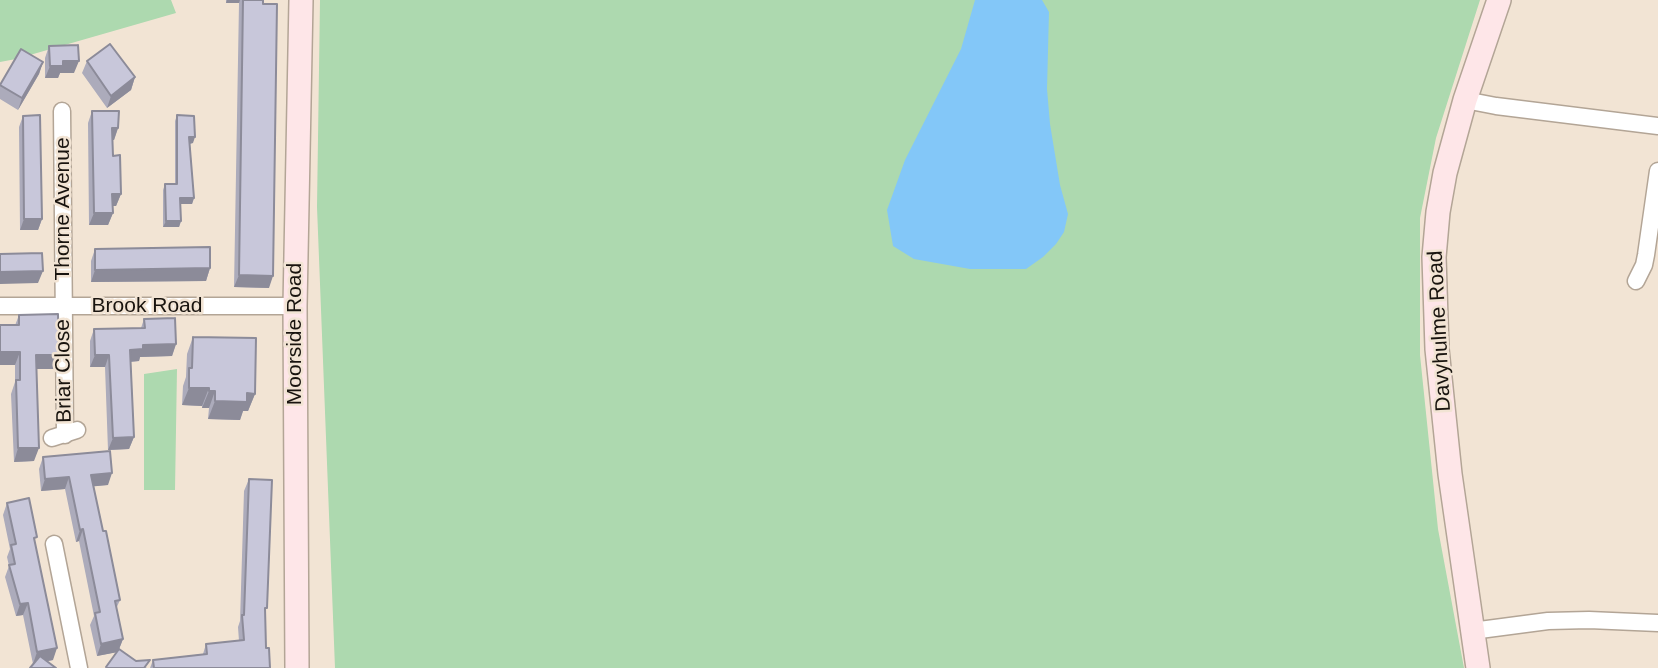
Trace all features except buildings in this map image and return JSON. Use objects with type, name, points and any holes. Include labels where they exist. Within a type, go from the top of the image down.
[{"type":"street","name":"Moorside Road","points":[[297,668],[295,306],[301,0]]},
{"type":"street","name":"Davyhulme Road","points":[[1478,668],[1450,474],[1434,291],[1438,212],[1445,173],[1465,100],[1499,0]]},
{"type":"street","points":[[1465,100],[1658,126]]},
{"type":"street","name":"Thorne Avenue","points":[[62,111],[63,306]]},
{"type":"street","points":[[1636,281],[1646,255],[1658,171]]},
{"type":"street","name":"Brook Road","points":[[0,306],[295,306]]},
{"type":"street","name":"Briar Close","points":[[63,306],[65,434]]},
{"type":"street","points":[[54,544],[79,668]]},
{"type":"street","points":[[1472,631],[1548,621],[1658,623]]},
{"type":"green space","points":[[0,0],[171,0],[176,13],[0,62]]},
{"type":"green space","points":[[320,0],[1480,0],[1436,138],[1420,218],[1420,355],[1438,529],[1464,668],[335,668],[317,207]]},
{"type":"green space","points":[[177,369],[175,490],[144,490],[144,374]]},
{"type":"water","points":[[975,0],[1042,0],[1049,12],[1047,89],[1050,124],[1060,185],[1068,214],[1064,232],[1056,244],[1026,269],[970,269],[914,259],[893,246],[887,210],[905,160],[961,49]]}]
